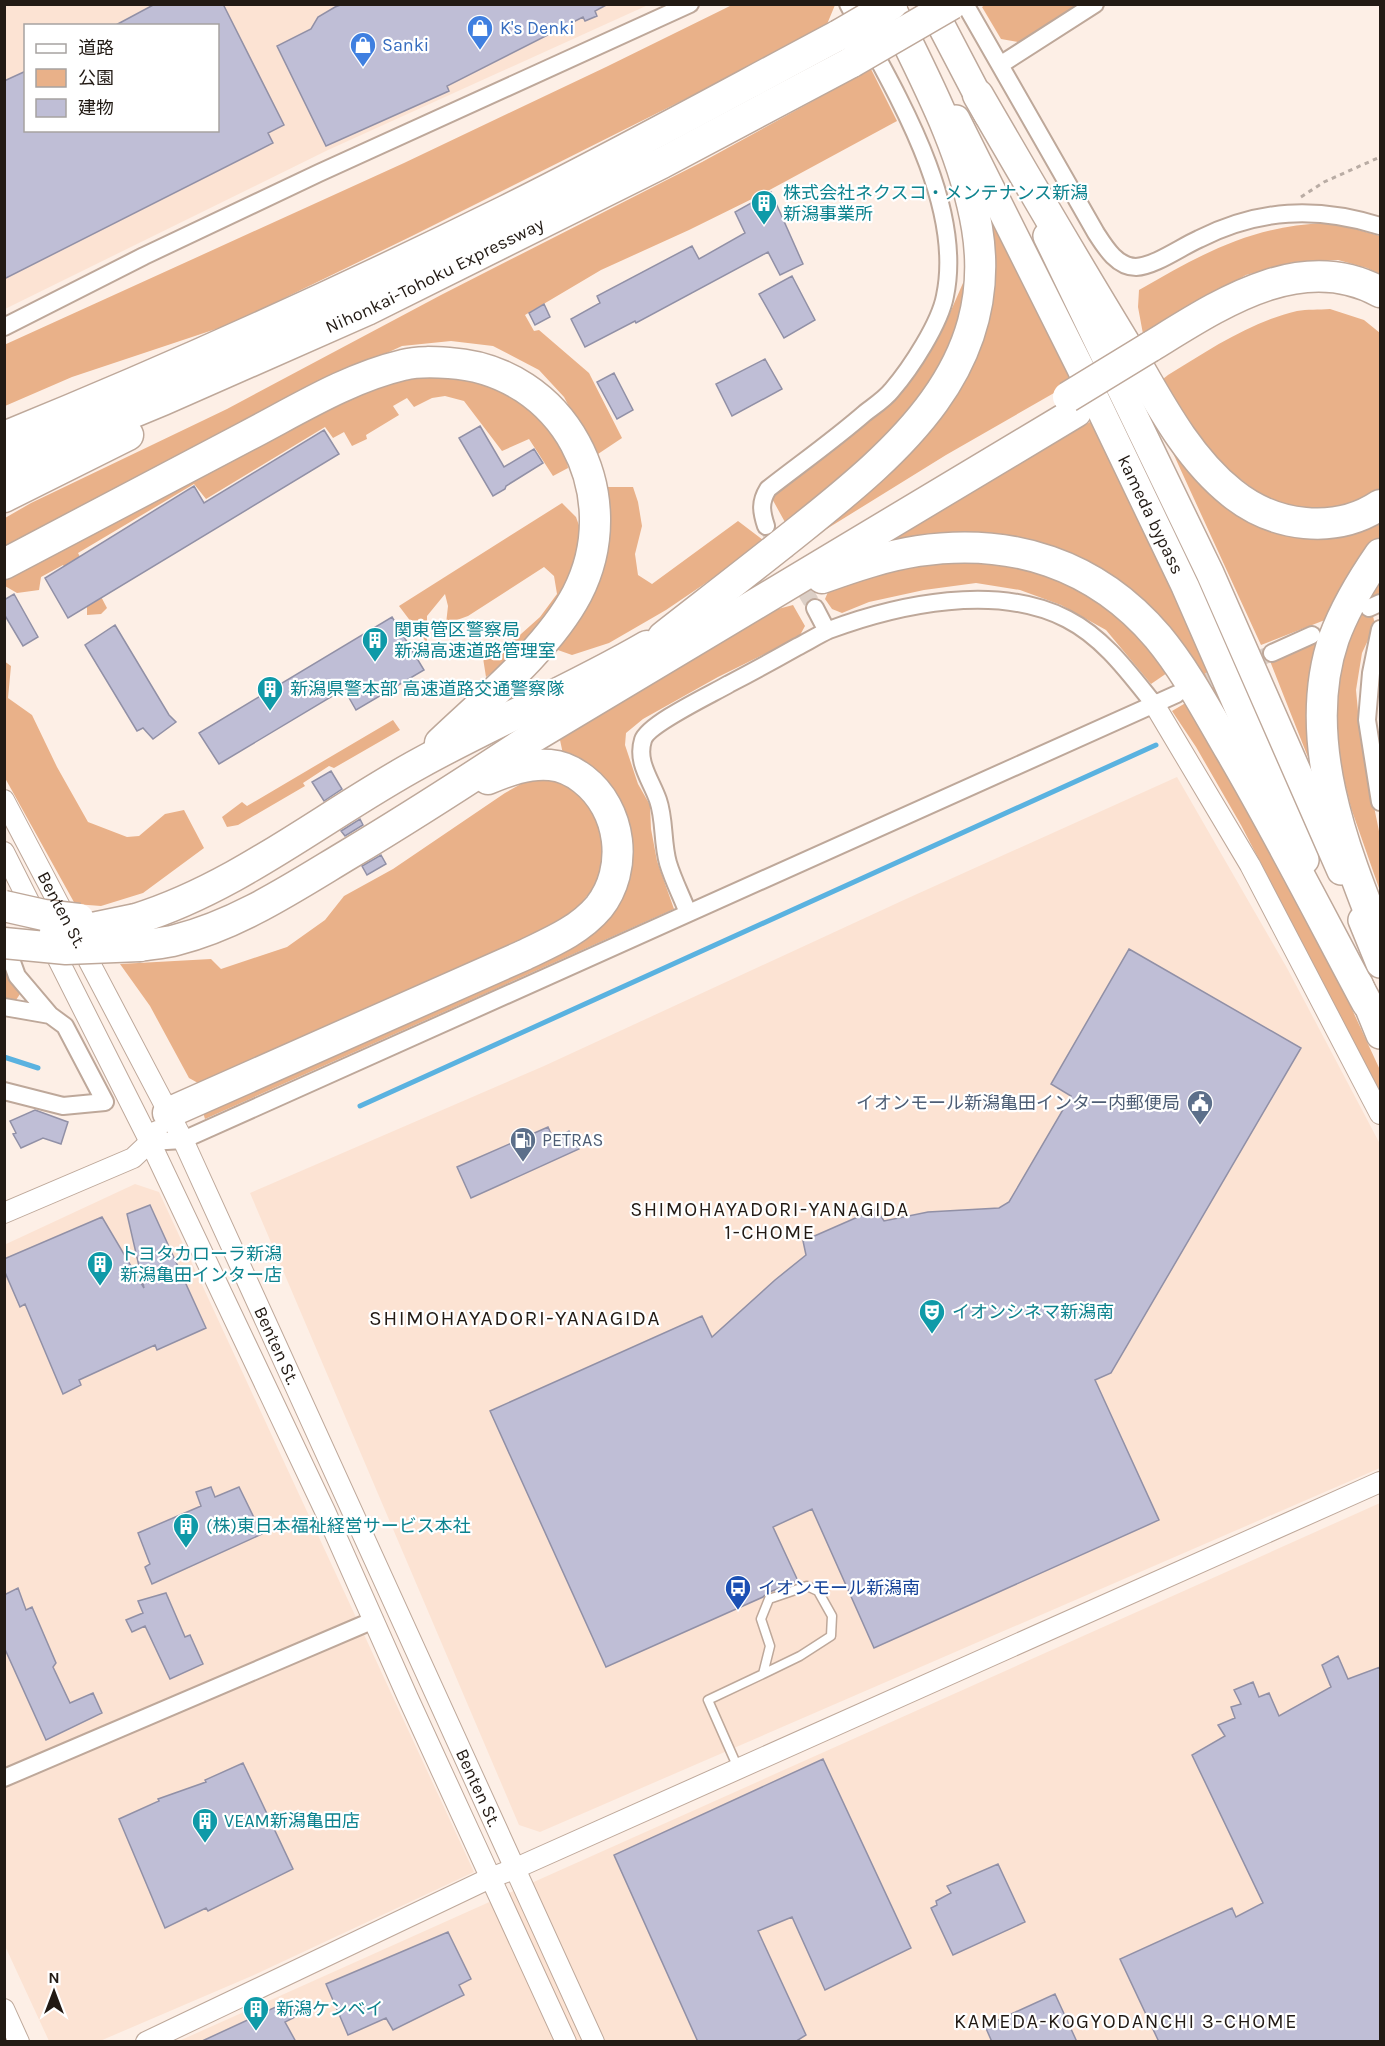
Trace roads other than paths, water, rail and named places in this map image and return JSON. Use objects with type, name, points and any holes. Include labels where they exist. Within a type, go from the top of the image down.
[{"type":"highway","name":"Nihonkai-Tohoku Expressway","points":[[4,437],[331,295],[506,210],[645,139],[890,4]]},
{"type":"highway","points":[[663,637],[842,496],[887,456],[928,412],[947,383],[964,346],[974,311],[979,276],[977,230],[973,209],[948,131],[890,4]]},
{"type":"highway","name":"kameda bypass","points":[[897,4],[1080,367],[1185,586],[1380,1035]]},
{"type":"highway","name":"kameda bypass","points":[[930,4],[978,95],[1210,573],[1380,964]]},
{"type":"highway","name":"Nihonkai-Tohoku Expressway","points":[[4,466],[163,400],[367,310],[662,164],[852,62],[952,4]]},
{"type":"highway","points":[[978,95],[1146,379],[1182,437],[1215,478],[1234,495],[1252,506],[1293,521],[1315,524],[1335,523],[1353,519],[1380,505]]},
{"type":"highway","points":[[1153,355],[1202,315],[1233,298],[1287,279],[1311,276],[1335,278],[1357,282],[1380,292]]},
{"type":"highway","points":[[4,906],[44,915],[101,921],[175,940],[205,931],[294,887],[441,799],[527,741],[722,625],[1153,355],[1259,306],[1290,297],[1321,294],[1340,296],[1360,302],[1380,314]]},
{"type":"highway","points":[[4,497],[367,310]]},
{"type":"highway","points":[[4,564],[311,403],[377,373],[405,364],[460,363],[488,369],[513,380],[536,395],[555,414],[571,435],[582,456],[590,478],[594,503],[592,551],[577,594],[563,617],[517,669],[418,763]]},
{"type":"highway","points":[[4,430],[143,378]]},
{"type":"highway","points":[[4,941],[66,949],[138,932],[418,763],[583,681],[1072,405]]},
{"type":"highway","points":[[722,625],[821,578],[888,557],[917,551],[974,547],[1025,553],[1072,570],[1095,582],[1138,616],[1176,661],[1251,788],[1367,1003]]},
{"type":"highway","points":[[1380,554],[1344,613],[1334,639],[1326,668],[1322,725],[1329,782],[1339,821],[1359,886],[1380,939]]},
{"type":"highway","points":[[168,1113],[547,945],[572,931],[600,906],[616,872],[614,823],[609,808],[601,796],[577,775],[551,765],[520,767],[441,799]]},
{"type":"highway","points":[[4,923],[52,929],[138,932]]},
{"type":"street","points":[[4,327],[226,217],[690,4]]},
{"type":"street","points":[[766,526],[761,512],[761,500],[768,489],[892,390],[934,327],[945,297],[949,257],[948,235],[941,202],[899,101],[848,4]]},
{"type":"street","points":[[965,4],[1096,233],[1106,249],[1119,262],[1135,267],[1153,262],[1200,238],[1232,225],[1261,217],[1322,213],[1353,217],[1380,226]]},
{"type":"street","points":[[1000,65],[1095,4]]},
{"type":"street","points":[[688,913],[668,863],[658,801],[643,767],[640,751],[644,737],[657,725],[827,631],[890,612],[930,604],[969,600],[1004,601],[1035,607],[1067,619],[1096,638],[1122,664],[1154,704],[1250,866],[1380,1114]]},
{"type":"street","points":[[815,608],[827,631]]},
{"type":"street","points":[[1380,629],[1371,673],[1367,720],[1380,802]]},
{"type":"street","points":[[1272,653],[1312,635]]},
{"type":"street","points":[[150,1142],[183,1140],[1177,694]]},
{"type":"street","name":"Benten St.","points":[[4,800],[183,1140],[594,2042]]},
{"type":"street","name":"Benten St.","points":[[4,852],[150,1142],[325,1511],[566,2042]]},
{"type":"street","points":[[4,941],[17,976],[50,1015],[65,1026],[105,1102],[63,1106],[4,1091]]},
{"type":"street","points":[[4,1007],[50,1015]]},
{"type":"street","points":[[4,1214],[134,1158],[150,1142],[168,1113]]},
{"type":"street","points":[[146,2042],[490,1878],[1380,1482]]},
{"type":"street","points":[[4,1778],[374,1620]]},
{"type":"street","points":[[4,2009],[19,2042]]},
{"type":"lane","points":[[738,1768],[708,1700],[764,1674],[800,1656],[831,1636],[832,1616],[818,1591],[807,1586],[769,1599],[761,1619],[770,1646],[764,1674]]},
{"type":"waterway","points":[[360,1106],[1156,745]]},
{"type":"waterway","points":[[4,1057],[38,1068]]},
{"type":"tunnel","points":[[766,526],[815,608]]},
{"type":"tunnel","points":[[1186,690],[1272,653]]},
{"type":"place","name":"K's Denki","points":[[480,51]]},
{"type":"place","name":"Sanki","points":[[363,68]]},
{"type":"place","name":"株式会社ネクスコ・メンテナンス新潟 新潟事業所","points":[[764,226]]},
{"type":"place","name":"関東管区警察局 新潟高速道路管理室","points":[[375,663]]},
{"type":"place","name":"新潟県警本部 高速道路交通警察隊","points":[[270,712]]},
{"type":"place","name":"イオンモール新潟亀田インター内郵便局","points":[[1200,1126]]},
{"type":"place","name":"PETRAS","points":[[523,1163]]},
{"type":"place","name":"トヨタカローラ新潟 新潟亀田インター店","points":[[100,1287]]},
{"type":"place","name":"イオンシネマ新潟南","points":[[932,1335]]},
{"type":"place","name":"(株)東日本福祉経営サービス本社","points":[[186,1549]]},
{"type":"place","name":"イオンモール新潟南","points":[[738,1611]]},
{"type":"place","name":"VEAM新潟亀田店","points":[[205,1844]]},
{"type":"place","name":"新潟ケンベイ","points":[[256,2032]]},
{"type":"district","name":"SHIMOHAYADORI-YANAGIDA 1-CHOME","points":[[770,1220]]},
{"type":"district","name":"SHIMOHAYADORI-YANAGIDA","points":[[515,1318]]},
{"type":"district","name":"KAMEDA-KOGYODANCHI 3-CHOME","points":[[1126,2021]]}]
